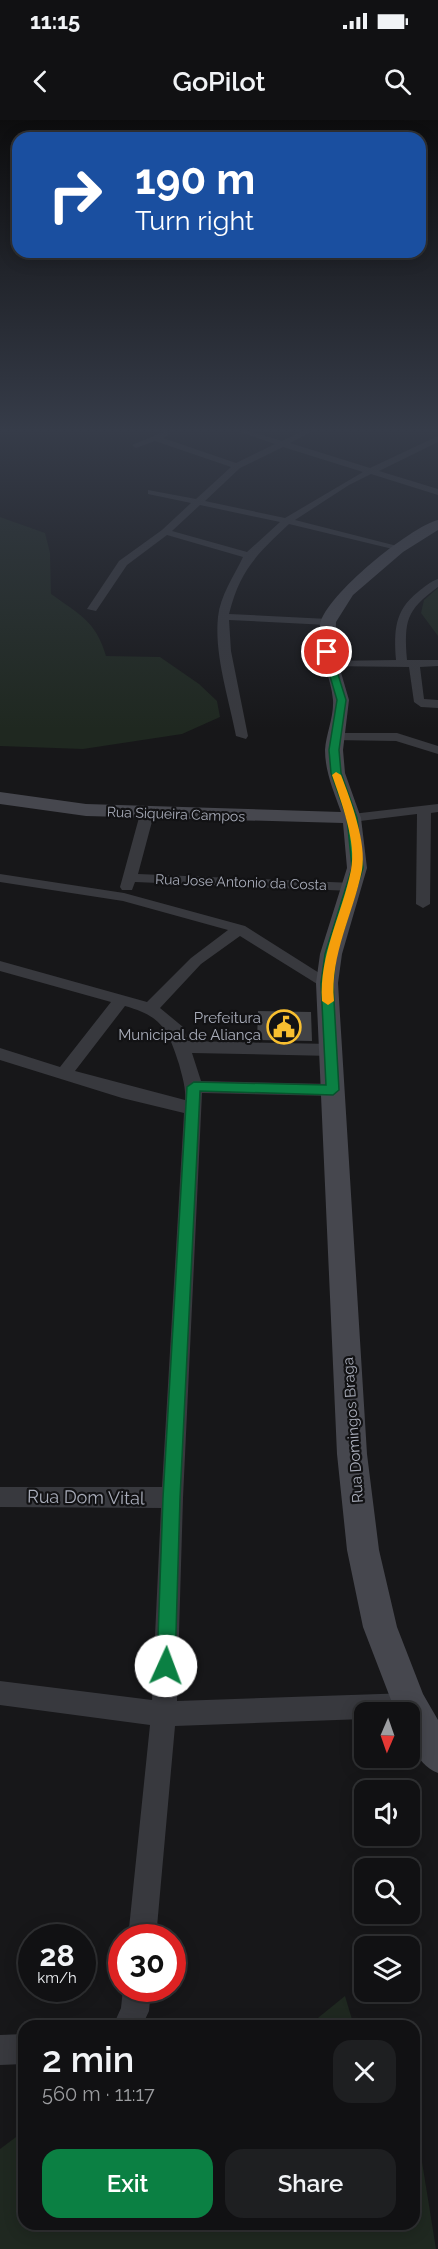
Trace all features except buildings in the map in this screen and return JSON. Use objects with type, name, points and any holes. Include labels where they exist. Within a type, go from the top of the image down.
[{"type":"main road","points":[[328,622],[347,592],[398,549],[428,530]]},
{"type":"main road","name":"Rua Domingos Braga","points":[[328,622],[326,637],[330,664],[341,700],[335,743],[336,773],[352,818],[357,868],[331,954],[327,983],[352,1454],[363,1550],[380,1627],[409,1702]]},
{"type":"main road","name":"Rua Siqueira Campos","points":[[0,798],[86,810],[147,814],[352,818]]},
{"type":"main road","name":"Rua Domingos Braga","points":[[420,1723],[438,1755]]},
{"type":"street","points":[[242,736],[225,651],[223,617],[228,597],[249,556],[276,530]]},
{"type":"street","points":[[327,530],[398,549]]},
{"type":"street","points":[[92,609],[123,563],[165,532],[249,556]]},
{"type":"street","points":[[438,582],[404,610],[399,628],[418,700],[421,703],[438,704]]},
{"type":"street","points":[[223,617],[328,622]]},
{"type":"street","points":[[330,664],[438,663]]},
{"type":"street","points":[[335,743],[397,737],[438,750]]},
{"type":"street","points":[[352,818],[431,809],[423,904]]},
{"type":"street","points":[[124,897],[147,814]]},
{"type":"street","points":[[0,878],[124,897],[240,929],[327,983]]},
{"type":"street","name":"Rua Jose Antonio da Costa","points":[[130,878],[353,887]]},
{"type":"street","points":[[150,1008],[196,961],[240,929]]},
{"type":"street","points":[[0,966],[150,1008],[177,1031],[184,1047],[193,1097],[172,1498],[164,1714],[143,1924]]},
{"type":"street","points":[[64,1074],[121,1000]]},
{"type":"street","points":[[184,1047],[332,1050]]},
{"type":"street","points":[[0,1054],[122,1092],[193,1097],[333,1090]]},
{"type":"street","name":"Rua Dom Vital","points":[[0,1497],[172,1498]]},
{"type":"street","points":[[0,1693],[164,1714],[354,1707]]},
{"type":"street","points":[[0,2050],[18,2049]]},
{"type":"shaded area","points":[[0,530],[38,530],[45,533],[50,553],[51,594],[92,626],[106,656],[160,657],[199,684],[217,701],[220,717],[182,734],[83,749],[0,746]]},
{"type":"shaded area","points":[[438,588],[438,636],[421,613],[424,600]]},
{"type":"shaded area","points":[[345,1996],[352,2020],[315,2020]]},
{"type":"shaded area","points":[[18,2136],[18,2230],[420,2230],[420,2149],[436,2249],[0,2249],[0,2149]]},
{"type":"slow traffic","points":[[328,1001],[327,983],[331,954],[357,868],[352,818],[336,775]]},
{"type":"place","name":"Prefeitura Municipal de Aliança","points":[[284,1027]]},
{"type":"route","points":[[166,1666],[172,1498],[191,1107],[194,1087],[333,1090],[327,983],[331,954],[357,868],[352,818],[336,773],[334,750],[341,715],[341,700],[327,652]]}]
